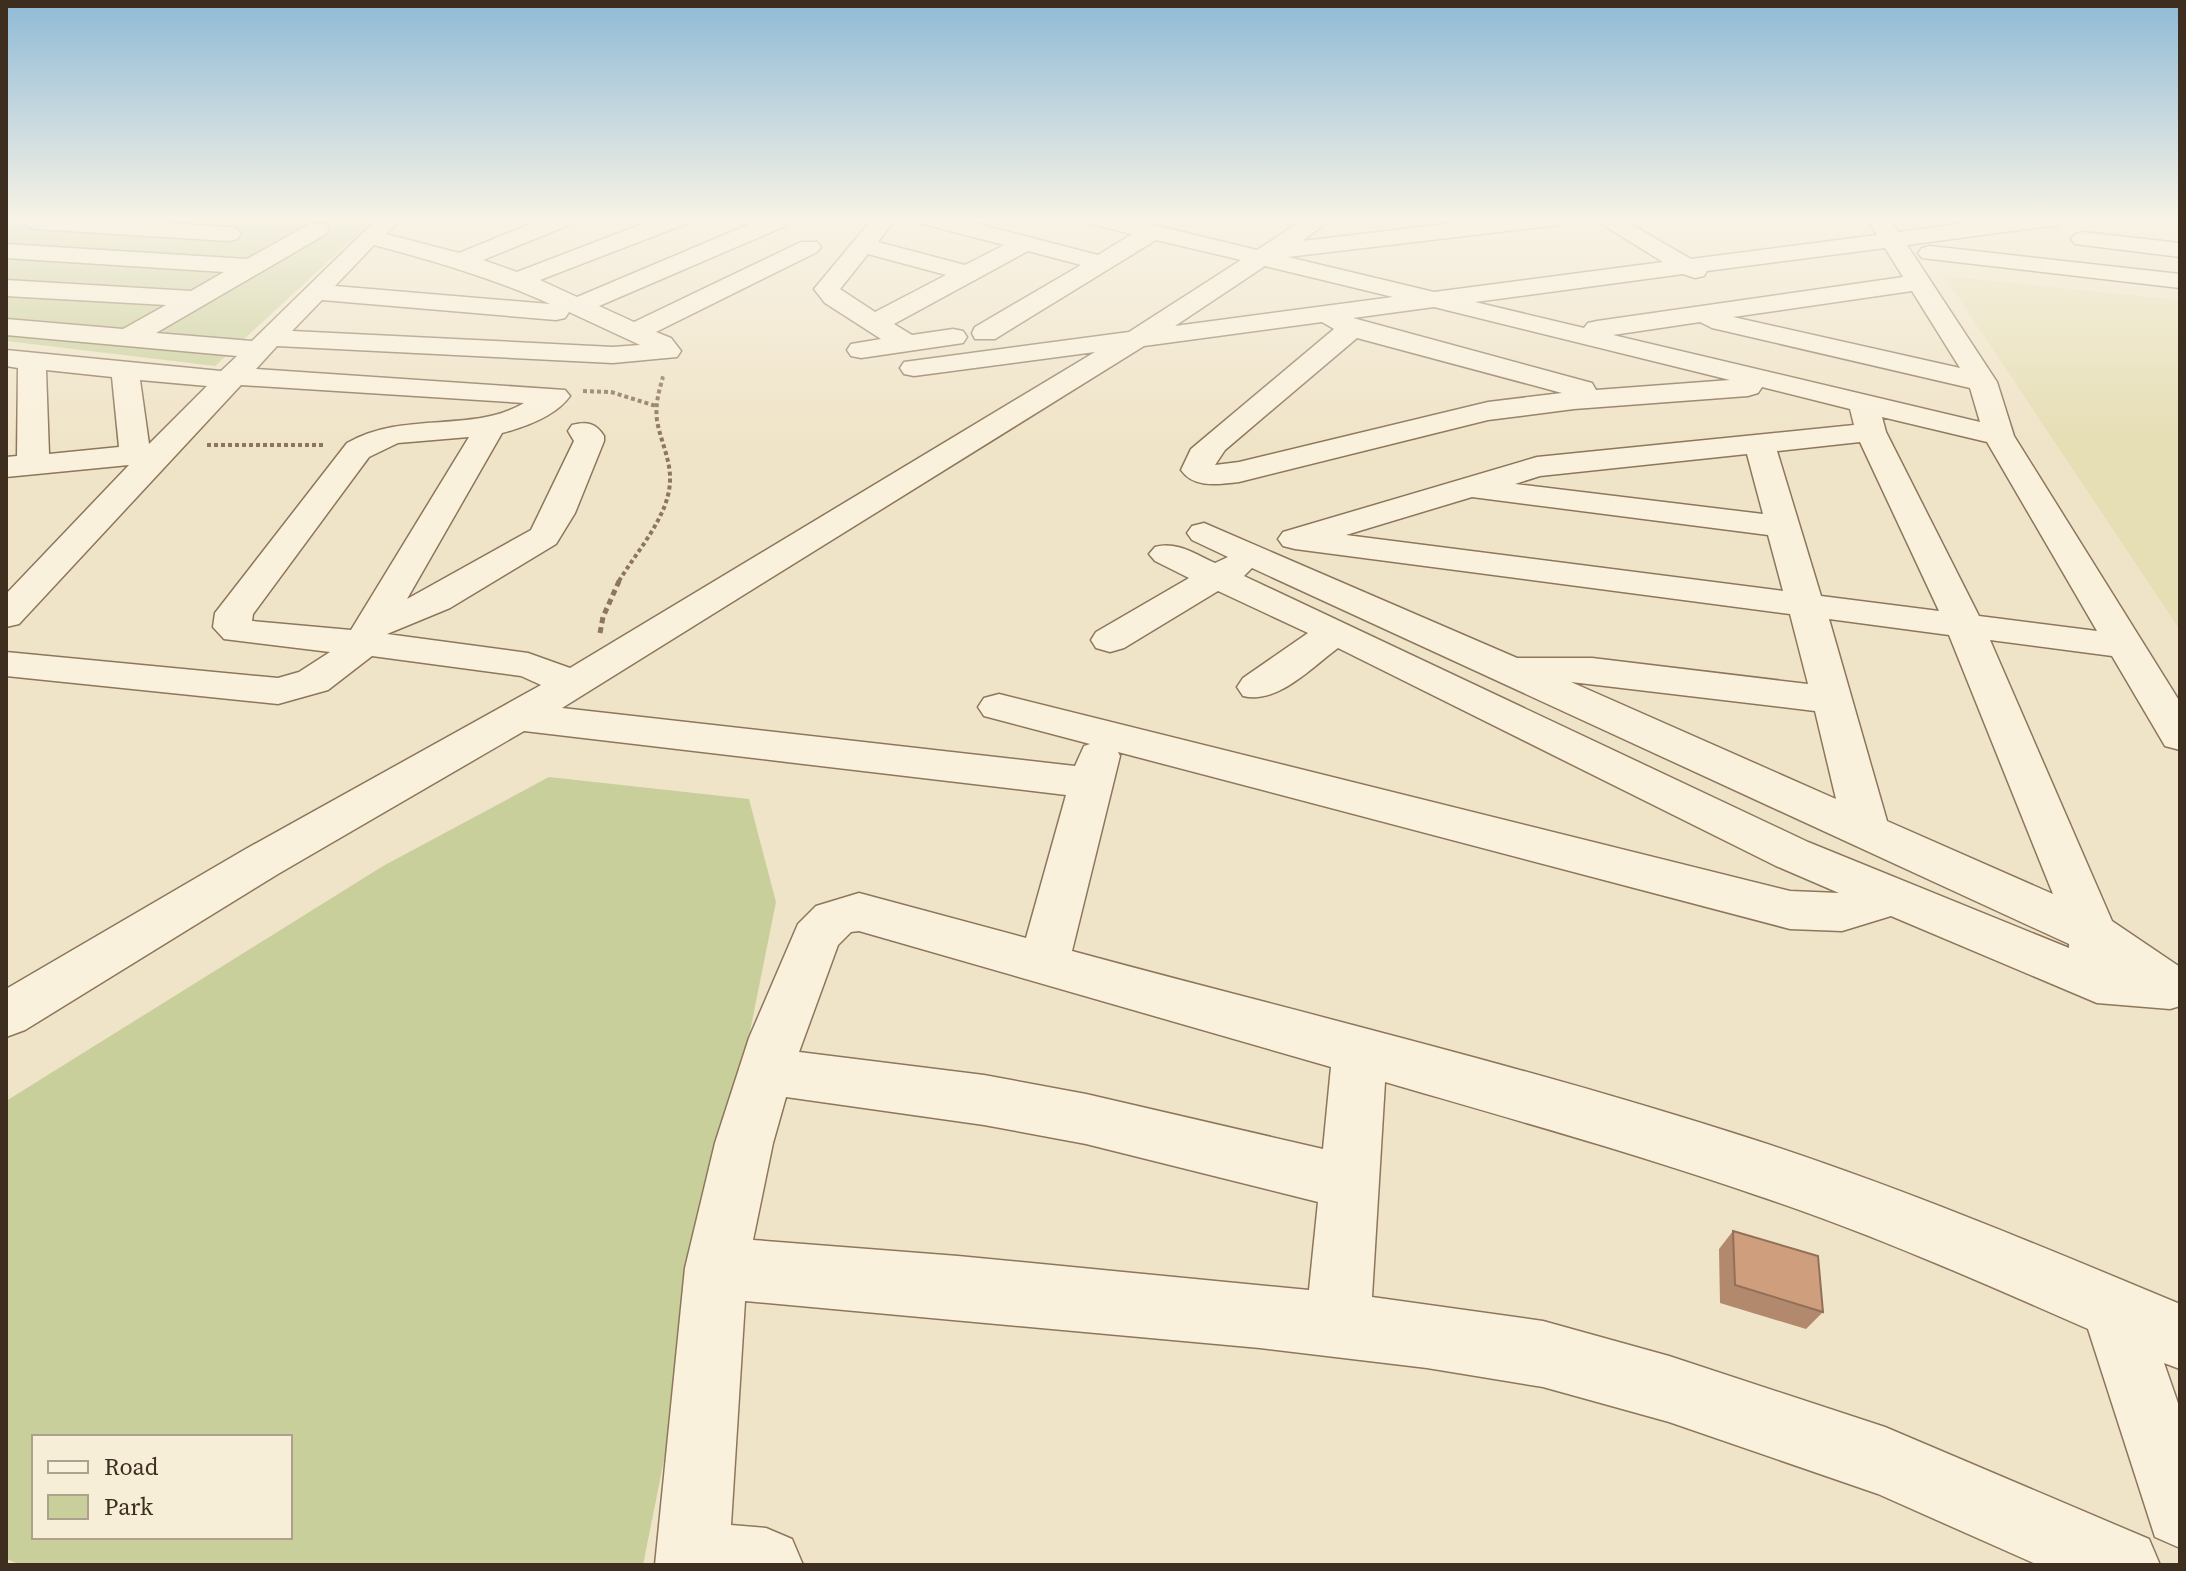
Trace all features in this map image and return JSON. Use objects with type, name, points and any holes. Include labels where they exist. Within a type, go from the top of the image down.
[{"type":"street","points":[[63,291],[195,299]]},
{"type":"street","points":[[129,337],[209,291]]},
{"type":"street","points":[[544,291],[661,344],[667,351]]},
{"type":"street","points":[[6,616],[153,451],[315,292],[588,311],[629,291]]},
{"type":"street","points":[[634,332],[718,291]]},
{"type":"street","points":[[829,291],[834,298],[875,323],[911,356]]},
{"type":"street","points":[[875,323],[936,291]]},
{"type":"street","points":[[985,333],[1051,291]]},
{"type":"street","points":[[1186,308],[1210,291]]},
{"type":"street","points":[[6,1015],[261,862],[518,717],[1132,327],[1186,308],[1311,291]]},
{"type":"street","points":[[1396,291],[1789,384],[1867,417],[1999,436]]},
{"type":"street","points":[[861,350],[911,356],[1132,327],[1323,315],[1498,291]]},
{"type":"street","points":[[1733,291],[1756,304]]},
{"type":"street","points":[[1574,333],[1853,291]]},
{"type":"street","points":[[1925,291],[1983,382],[1999,436],[2180,736]]},
{"type":"street","points":[[1834,294],[1854,353]]},
{"type":"street","points":[[399,345],[468,303]]},
{"type":"street","points":[[1323,315],[1352,328],[1616,398]]},
{"type":"street","points":[[1690,315],[1983,382]]},
{"type":"street","points":[[911,356],[985,333],[1047,325]]},
{"type":"street","points":[[6,327],[265,344],[399,345],[613,355],[667,351]]},
{"type":"street","points":[[1352,328],[1214,443],[1202,456],[1197,470],[1209,475],[1239,472],[1455,417],[1534,404],[1789,384]]},
{"type":"street","points":[[153,451],[19,465],[19,360],[230,378],[555,396]]},
{"type":"street","points":[[125,370],[153,451]]},
{"type":"street","points":[[555,396],[516,419],[389,436],[365,445],[234,613],[232,621],[237,631],[366,636],[528,665],[552,674],[568,686]]},
{"type":"street","points":[[1455,417],[1537,467]]},
{"type":"street","points":[[1110,640],[1215,576],[1255,556],[1295,539],[1464,488],[1537,467],[1759,443],[1867,417]]},
{"type":"street","points":[[1867,417],[1964,624],[2095,958]]},
{"type":"street","points":[[6,664],[286,691],[336,668],[366,636],[492,424]]},
{"type":"street","points":[[366,636],[437,600],[544,537],[558,513],[589,441],[589,436],[583,431]]},
{"type":"street","points":[[1759,443],[1833,700],[1849,823]]},
{"type":"street","points":[[1464,488],[1783,527]]},
{"type":"street","points":[[1204,533],[1849,823],[2095,958]]},
{"type":"street","points":[[1295,539],[2124,646]]},
{"type":"street","points":[[1167,554],[1336,632],[1792,854],[1880,891],[2095,958],[2175,990]]},
{"type":"street","points":[[1257,687],[1336,632]]},
{"type":"street","points":[[1465,695],[1510,669],[1535,667],[1592,670],[1833,700]]},
{"type":"street","points":[[999,707],[1790,910],[1820,914],[1851,912],[1873,904],[1880,891]]},
{"type":"street","points":[[518,717],[1091,783]]},
{"type":"street","points":[[1044,963],[1105,734]]},
{"type":"street","points":[[1792,854],[1849,823]]},
{"type":"street","points":[[766,1565],[692,1562],[716,1268],[744,1143],[766,1071],[816,938],[833,917],[859,912],[1360,1051],[1757,1168],[1933,1231],[2180,1337]]},
{"type":"street","points":[[1338,1326],[1360,1051]]},
{"type":"street","points":[[766,1071],[984,1100],[1086,1119],[1349,1182]]},
{"type":"street","points":[[716,1268],[974,1289],[1338,1326],[1543,1354],[1669,1389],[1885,1462],[2123,1565]]},
{"type":"street","points":[[2113,1308],[2180,1512]]},
{"type":"path","points":[[605,661],[600,642],[601,625],[620,583],[659,518],[669,493],[672,471],[656,406],[667,351]]},
{"type":"path","points":[[555,396],[586,390],[611,392],[656,406]]},
{"type":"path","points":[[153,451],[365,445]]},
{"type":"shaded area","points":[[1954,291],[2095,291],[2180,300],[2180,630]]},
{"type":"green space","points":[[6,291],[296,291],[215,366],[6,341]]},
{"type":"green space","points":[[549,777],[749,799],[776,902],[643,1565],[21,1565],[6,1559],[6,1101],[383,866]]},
{"type":"building","points":[[1733,1231],[1818,1256],[1823,1312],[1735,1285]]}]
